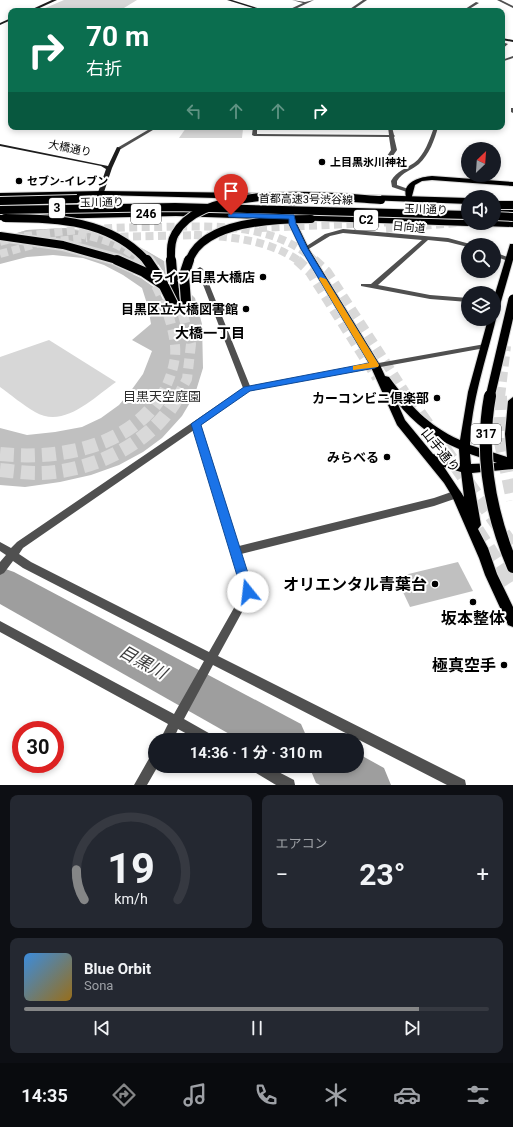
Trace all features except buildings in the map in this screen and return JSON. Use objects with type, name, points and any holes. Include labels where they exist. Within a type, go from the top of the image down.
[{"type":"highway","name":"玉川通り","points":[[0,196],[101,194],[290,196],[409,195],[461,201]]},
{"type":"highway","points":[[181,305],[171,259],[172,240],[175,233],[184,221],[210,206],[243,199],[269,197],[461,202]]},
{"type":"highway","name":"首都高速3号渋谷線","points":[[0,201],[180,200],[461,208]]},
{"type":"highway","points":[[501,204],[513,204]]},
{"type":"highway","points":[[501,206],[513,209]]},
{"type":"highway","name":"首都高速3号渋谷線","points":[[0,210],[114,207],[461,215]]},
{"type":"highway","name":"玉川通り","points":[[0,217],[94,214],[292,217],[461,222]]},
{"type":"highway","points":[[501,216],[513,217]]},
{"type":"highway","points":[[0,217],[70,221],[97,227],[121,237],[131,243],[148,260],[181,305]]},
{"type":"highway","name":"C2","points":[[181,305],[184,274],[191,256],[211,237],[237,226],[290,219],[461,222]]},
{"type":"highway","points":[[501,223],[513,223]]},
{"type":"highway","points":[[0,236],[55,243],[113,258],[133,266],[156,280],[171,292],[181,305]]},
{"type":"main road","points":[[409,195],[415,181],[426,178],[513,184]]},
{"type":"main road","name":"山手通り","points":[[290,196],[292,224],[305,249],[375,365],[401,422],[441,469],[457,494],[484,554]]},
{"type":"main road","points":[[500,286],[513,246]]},
{"type":"main road","name":"317","points":[[513,299],[490,401],[486,449],[492,500],[496,519],[513,567]]},
{"type":"main road","points":[[490,326],[471,404],[465,436],[466,469],[472,506],[484,554],[500,596],[513,621]]},
{"type":"main road","name":"山手通り","points":[[375,365],[414,415],[436,432],[465,448],[513,464]]},
{"type":"main road","name":"317","points":[[429,454],[452,466],[466,469],[492,468],[513,464],[510,434],[513,401]]},
{"type":"street","points":[[37,8],[55,0]]},
{"type":"street","points":[[229,0],[255,8]]},
{"type":"street","points":[[294,0],[306,3]]},
{"type":"street","points":[[295,8],[312,0]]},
{"type":"street","points":[[353,8],[365,0]]},
{"type":"street","points":[[499,0],[513,7]]},
{"type":"street","points":[[468,8],[476,2]]},
{"type":"street","points":[[94,214],[109,168],[119,148],[151,130]]},
{"type":"street","points":[[255,130],[254,135],[393,136]]},
{"type":"street","points":[[390,156],[394,152],[391,130]]},
{"type":"street","points":[[409,195],[394,186],[394,181],[401,172],[419,161],[434,135],[435,130]]},
{"type":"street","name":"大橋通り","points":[[0,145],[97,164],[109,168]]},
{"type":"street","name":"日向道","points":[[305,249],[322,237],[334,231],[448,240],[461,243]]},
{"type":"street","points":[[373,286],[427,238]]},
{"type":"street","points":[[501,256],[508,258]]},
{"type":"street","points":[[200,269],[247,389]]},
{"type":"street","points":[[363,285],[430,297],[461,299]]},
{"type":"street","points":[[0,570],[20,545],[247,389],[485,346]]},
{"type":"street","points":[[170,733],[248,592],[196,424]]},
{"type":"street","points":[[236,551],[434,502],[457,494]]},
{"type":"street","points":[[0,546],[10,558],[27,565],[210,662],[460,785]]},
{"type":"street","points":[[0,626],[179,718],[200,733]]},
{"type":"street","points":[[140,785],[148,771]]},
{"type":"street","points":[[268,773],[289,785]]},
{"type":"shaded area","points":[[64,0],[137,0],[124,8],[45,8]]},
{"type":"shaded area","points":[[185,130],[243,130],[242,138],[179,138]]},
{"type":"shaded area","points":[[65,228],[90,231],[126,239],[165,262],[129,276],[96,261],[66,254],[35,255],[0,263],[0,238],[27,230]]},
{"type":"shaded area","points":[[49,340],[116,382],[88,403],[67,414],[57,417],[46,416],[35,412],[0,387],[0,357]]},
{"type":"shaded area","points":[[436,439],[454,453],[452,458],[446,457],[431,443]]},
{"type":"waterway","name":"目黒川","points":[[0,584],[272,733]]},
{"type":"waterway","name":"目黒川","points":[[346,773],[367,785]]},
{"type":"tunnel","points":[[259,228],[395,222]]},
{"type":"tunnel","points":[[386,229],[461,223]]},
{"type":"tunnel","points":[[42,234],[129,227],[199,226],[241,229],[281,239],[299,248],[315,261]]},
{"type":"tunnel","points":[[0,242],[19,237],[48,233]]},
{"type":"tunnel","points":[[78,234],[119,246],[140,261]]},
{"type":"tunnel","points":[[108,237],[196,235]]},
{"type":"tunnel","points":[[196,235],[248,240],[274,248],[299,261]]},
{"type":"tunnel","points":[[196,235],[201,235]]},
{"type":"tunnel","points":[[0,254],[43,242],[87,238]]},
{"type":"tunnel","points":[[297,260],[310,272],[377,378]]},
{"type":"tunnel","points":[[314,260],[327,272],[408,397]]},
{"type":"tunnel","points":[[140,261],[153,279],[165,306],[170,320],[175,346],[175,357],[171,373],[168,383],[160,397]]},
{"type":"tunnel","points":[[177,397],[187,379],[191,344],[180,304]]},
{"type":"tunnel","points":[[500,397],[506,346]]},
{"type":"tunnel","points":[[0,454],[45,455],[90,447],[111,439],[130,428],[147,414],[161,396]]},
{"type":"tunnel","points":[[0,470],[32,473],[57,472],[78,468],[98,461],[118,452],[153,428],[167,413],[178,396]]},
{"type":"tunnel","points":[[407,396],[513,547]]},
{"type":"tunnel","points":[[500,397],[501,442],[513,500]]},
{"type":"tunnel","points":[[477,530],[502,569]]},
{"type":"tunnel","points":[[502,568],[513,585]]},
{"type":"slow traffic","points":[[323,279],[375,365],[356,368]]},
{"type":"place","name":"上目黒氷川神社","points":[[322,162]]},
{"type":"place","name":"セブン-イレブン","points":[[19,181]]},
{"type":"place","name":"ライフ目黒大橋店","points":[[263,277]]},
{"type":"place","name":"目黒区立大橋図書館","points":[[246,309]]},
{"type":"place","name":"カーコンビニ倶楽部","points":[[437,398]]},
{"type":"place","name":"みらべる","points":[[387,457]]},
{"type":"place","name":"オリエンタル青葉台","points":[[435,584]]},
{"type":"place","name":"坂本整体","points":[[473,602]]},
{"type":"place","name":"極真空手","points":[[504,665]]},
{"type":"district","name":"大橋一丁目","points":[[210,333]]},
{"type":"route","points":[[231,215],[292,217],[292,224],[305,249],[375,365],[247,389],[196,424],[248,592]]},
{"type":"park label","name":"目黒天空庭園","points":[[162,396]]}]
